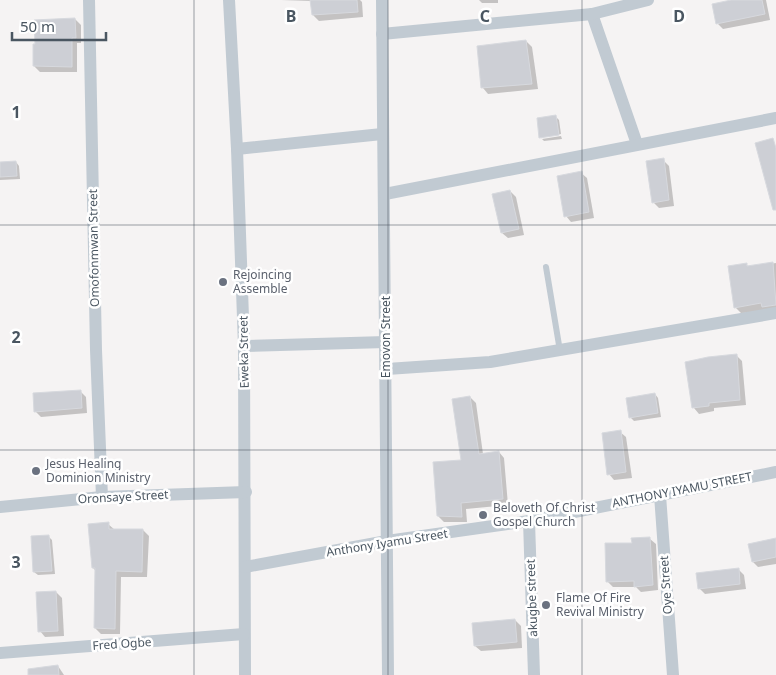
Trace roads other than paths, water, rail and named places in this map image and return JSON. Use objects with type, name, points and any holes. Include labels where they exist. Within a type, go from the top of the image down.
[{"type":"street","name":"Omofonmwan Street","points":[[89,0],[96,350],[102,497]]},
{"type":"street","name":"Eweka Street","points":[[229,0],[237,149],[244,346],[246,492],[245,675]]},
{"type":"street","name":"Emovon Street","points":[[382,0],[382,134],[386,194],[388,675]]},
{"type":"street","points":[[382,34],[592,14],[648,0]]},
{"type":"street","points":[[592,14],[637,144]]},
{"type":"street","points":[[386,194],[776,118]]},
{"type":"street","points":[[237,149],[382,134]]},
{"type":"street","points":[[387,369],[490,362],[776,313]]},
{"type":"street","points":[[244,346],[386,342]]},
{"type":"street","name":"ANTHONY IYAMU STREET","points":[[529,521],[776,472]]},
{"type":"street","name":"Oronsaye Street","points":[[0,507],[102,497],[246,492]]},
{"type":"street","name":"Oye Street","points":[[660,495],[673,675]]},
{"type":"street","name":"Anthony Iyamu Street","points":[[245,567],[388,542],[529,521]]},
{"type":"street","name":"akugbe street","points":[[529,521],[534,675]]},
{"type":"street","name":"Fred Ogbe","points":[[0,653],[244,634]]},
{"type":"lane","points":[[546,267],[560,351]]},
{"type":"place","name":"Rejoincing Assemble","points":[[223,282]]},
{"type":"place","name":"Jesus Healing Dominion Ministry","points":[[36,471]]},
{"type":"place","name":"Beloveth Of Christ Gospel Church","points":[[483,515]]},
{"type":"place","name":"Flame Of Fire Revival Ministry","points":[[546,605]]}]
